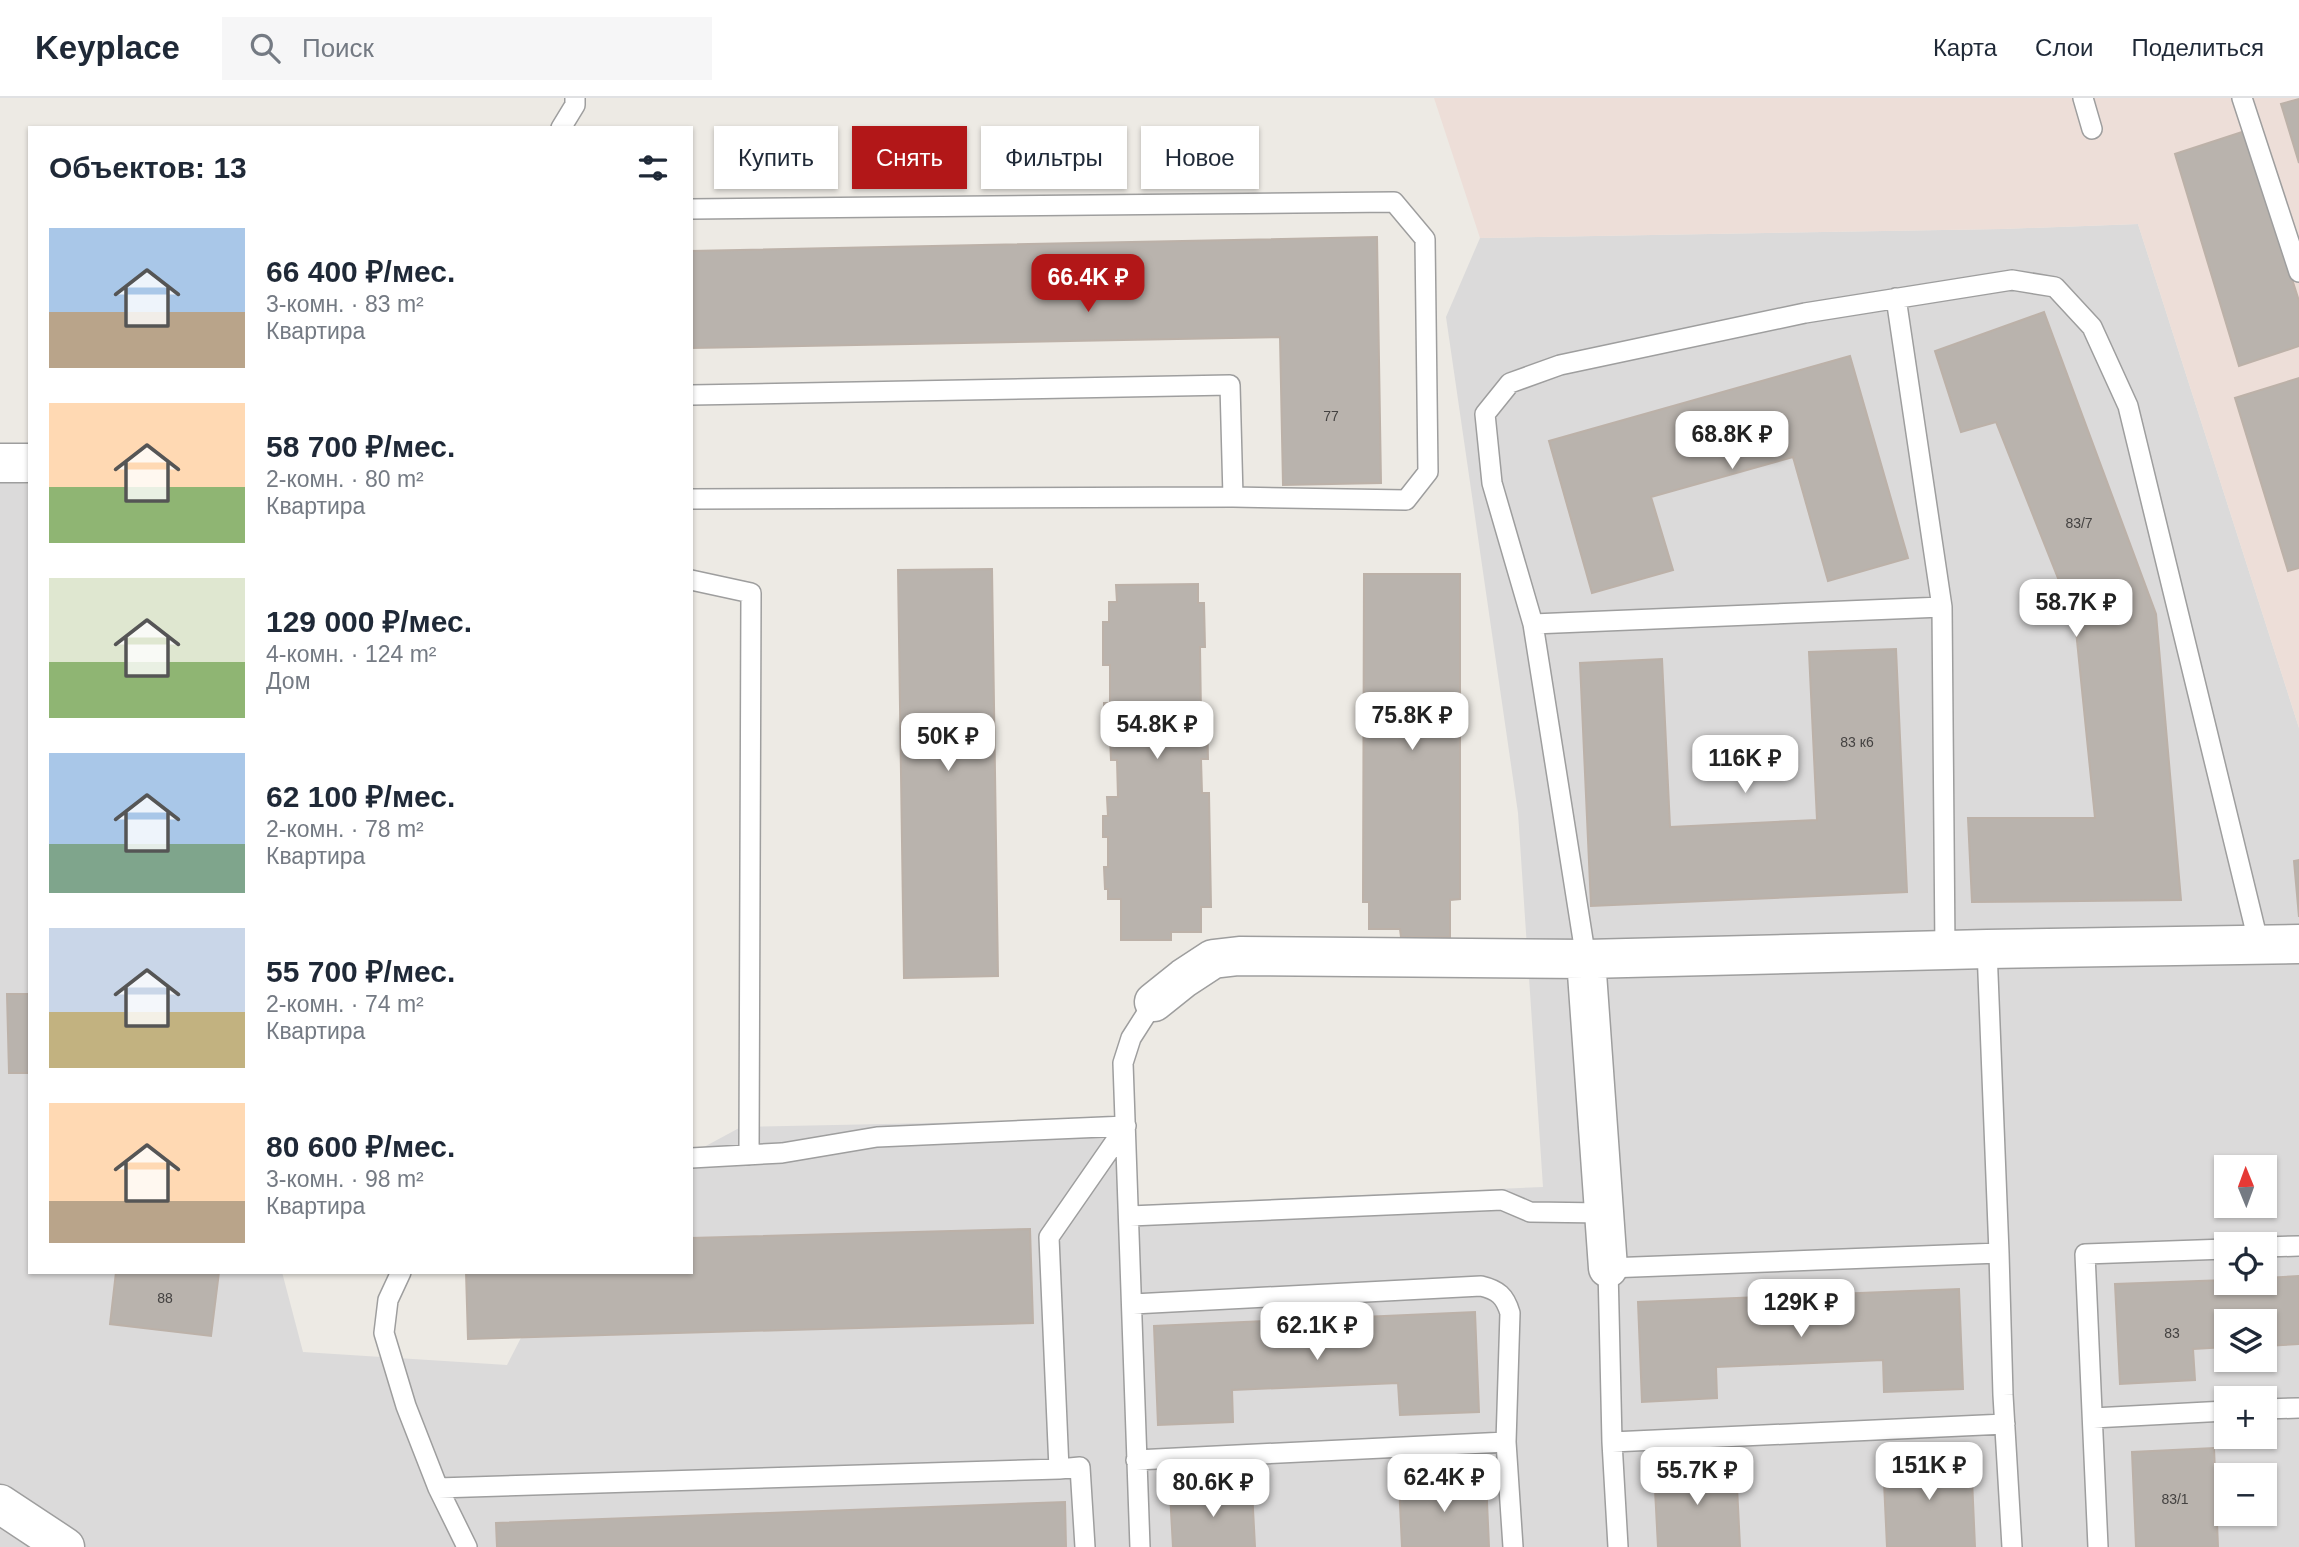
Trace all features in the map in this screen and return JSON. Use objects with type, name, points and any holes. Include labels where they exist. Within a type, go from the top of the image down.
[{"type":"street","points":[[0,463],[28,463]]},
{"type":"street","points":[[1154,1002],[1213,959],[1239,956],[1586,960],[2299,944]]},
{"type":"street","points":[[1586,960],[1608,1268]]},
{"type":"street","points":[[0,1504],[65,1547]]},
{"type":"lane","points":[[562,126],[575,104],[575,98]]},
{"type":"lane","points":[[2083,98],[2092,129]]},
{"type":"lane","points":[[2242,98],[2299,272]]},
{"type":"lane","points":[[693,209],[1394,202],[1425,239],[1428,472],[1406,500],[1233,497],[693,499]]},
{"type":"lane","points":[[1586,960],[1533,624],[1493,483],[1485,414],[1510,383],[1560,365],[1805,313],[2012,280],[2055,287],[2092,327],[2128,407],[2259,945]]},
{"type":"lane","points":[[1896,298],[1942,607],[1945,950]]},
{"type":"lane","points":[[693,395],[1230,385],[1233,497]]},
{"type":"lane","points":[[693,580],[751,593],[749,1155]]},
{"type":"lane","points":[[1533,624],[1942,607]]},
{"type":"lane","points":[[1987,949],[2012,1547]]},
{"type":"lane","points":[[1140,1547],[1123,1063],[1131,1038],[1154,1002]]},
{"type":"lane","points":[[693,1158],[782,1153],[877,1137],[1126,1126]]},
{"type":"lane","points":[[1059,1469],[1049,1237],[1126,1126]]},
{"type":"lane","points":[[1130,1216],[1502,1200],[1530,1212],[1604,1213]]},
{"type":"lane","points":[[2277,1247],[2299,1246]]},
{"type":"lane","points":[[2098,1547],[2085,1254],[2214,1249]]},
{"type":"lane","points":[[1618,1547],[1612,1441],[1608,1268],[1999,1253]]},
{"type":"lane","points":[[400,1274],[388,1300],[384,1333],[406,1406],[438,1488],[467,1547]]},
{"type":"lane","points":[[1133,1304],[1481,1286],[1495,1289],[1506,1299],[1510,1313],[1506,1442],[1513,1547]]},
{"type":"lane","points":[[2277,1409],[2299,1408]]},
{"type":"lane","points":[[2093,1418],[2214,1412]]},
{"type":"lane","points":[[1612,1441],[2005,1424]]},
{"type":"lane","points":[[1136,1460],[1506,1442]]},
{"type":"lane","points":[[438,1488],[1080,1467],[1085,1547]]},
{"type":"shaded area","points":[[1434,98],[2299,98],[2299,728],[2138,224],[2002,229],[1480,238]]},
{"type":"shaded area","points":[[2138,224],[2299,728],[2299,1547],[0,1547],[0,481],[28,484],[28,1274],[283,1274],[303,1352],[507,1365],[554,1274],[693,1274],[693,1153],[741,1127],[1132,1119],[1136,1205],[1543,1187],[1518,813],[1446,317],[1480,238],[2002,229]]},
{"type":"building","points":[[2299,99],[2299,163],[2281,104]]},
{"type":"building","points":[[2245,131],[2299,301],[2299,346],[2239,366],[2175,154]]},
{"type":"building","points":[[1377,237],[1381,483],[1283,485],[1280,337],[693,348],[693,251]]},
{"type":"building","points":[[2044,312],[2156,614],[2181,900],[1972,902],[1968,818],[2095,818],[2075,621],[1996,422],[1961,432],[1935,351]]},
{"type":"building","points":[[1850,356],[1908,558],[1828,581],[1793,457],[1651,497],[1673,570],[1592,593],[1549,441]]},
{"type":"building","points":[[2299,378],[2299,568],[2288,571],[2235,398]]},
{"type":"building","points":[[992,569],[998,976],[904,978],[898,570]]},
{"type":"building","points":[[1364,574],[1460,574],[1460,899],[1450,900],[1450,937],[1401,937],[1400,929],[1369,929],[1369,902],[1363,902]]},
{"type":"building","points":[[1198,584],[1198,603],[1204,603],[1205,647],[1200,647],[1201,715],[1207,715],[1208,759],[1201,759],[1202,793],[1209,793],[1211,907],[1201,907],[1201,932],[1171,932],[1171,940],[1121,940],[1121,899],[1108,899],[1108,889],[1105,889],[1104,867],[1108,867],[1108,837],[1103,837],[1103,816],[1108,816],[1107,797],[1118,797],[1117,760],[1111,760],[1110,737],[1105,737],[1104,703],[1110,703],[1110,665],[1103,665],[1103,622],[1109,622],[1109,602],[1117,602],[1116,585]]},
{"type":"building","points":[[1896,649],[1907,892],[1591,906],[1580,663],[1662,659],[1670,827],[1817,820],[1809,652]]},
{"type":"building","points":[[2299,860],[2299,917],[2294,861]]},
{"type":"building","points":[[7,994],[28,994],[28,1073],[9,1073]]},
{"type":"building","points":[[1030,1229],[1033,1323],[468,1339],[466,1274],[693,1274],[693,1238]]},
{"type":"building","points":[[116,1274],[219,1274],[211,1336],[110,1324]]},
{"type":"building","points":[[2299,1276],[2299,1344],[2277,1345],[2277,1309],[2214,1309],[2214,1348],[2193,1349],[2195,1380],[2120,1384],[2115,1284],[2214,1280],[2214,1295],[2277,1295],[2277,1277]]},
{"type":"building","points":[[1959,1289],[1963,1389],[1884,1392],[1883,1360],[1716,1367],[1717,1398],[1642,1402],[1638,1302]]},
{"type":"building","points":[[1475,1312],[1479,1412],[1400,1415],[1398,1383],[1232,1390],[1233,1422],[1158,1425],[1154,1326]]},
{"type":"building","points":[[2214,1448],[2214,1526],[2217,1526],[2218,1547],[2136,1547],[2132,1452]]},
{"type":"building","points":[[1971,1456],[1975,1547],[1887,1547],[1883,1460]]},
{"type":"building","points":[[1736,1466],[1740,1547],[1658,1547],[1654,1470]]},
{"type":"building","points":[[1486,1479],[1489,1547],[1402,1547],[1399,1483]]},
{"type":"building","points":[[1252,1490],[1255,1547],[1173,1547],[1170,1493]]},
{"type":"building","points":[[1065,1502],[1066,1547],[497,1547],[496,1523]]}]
